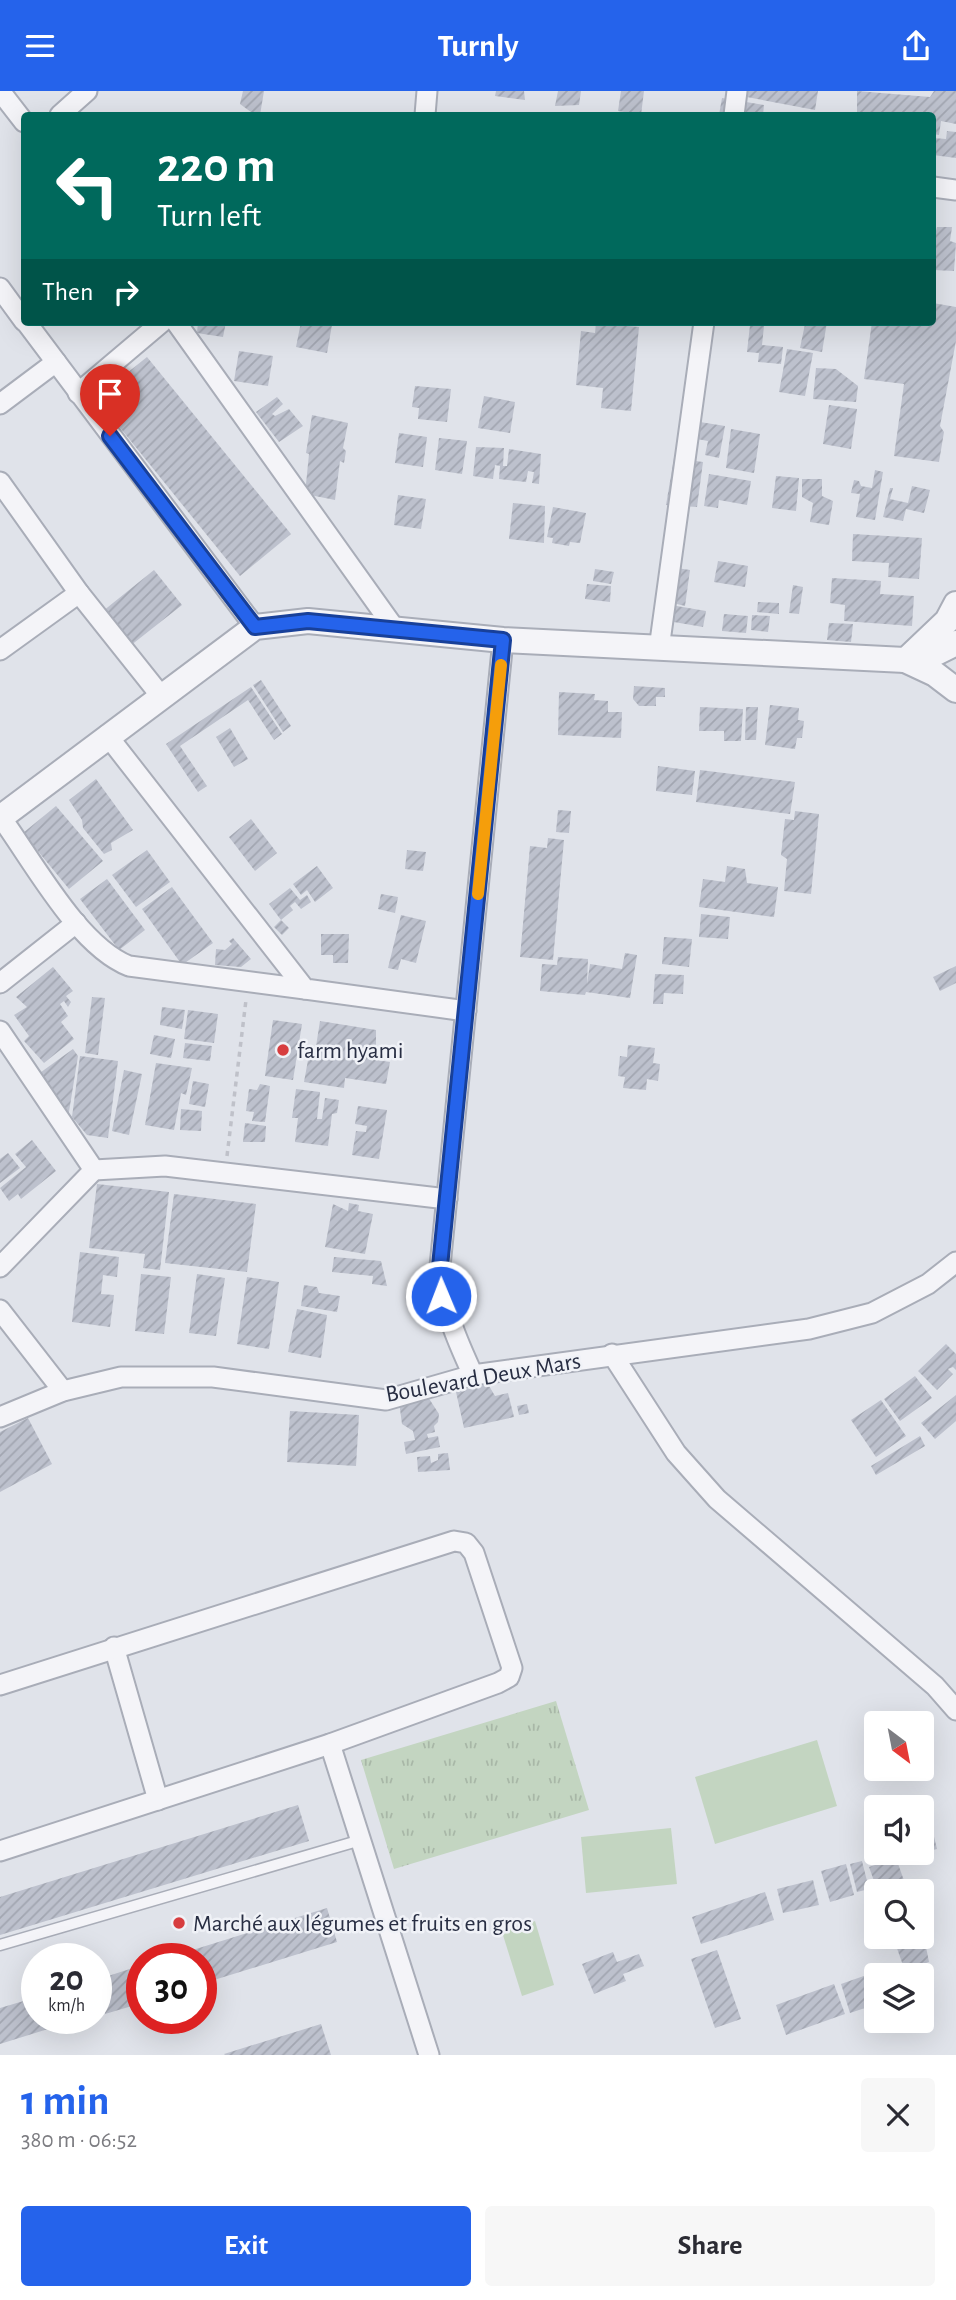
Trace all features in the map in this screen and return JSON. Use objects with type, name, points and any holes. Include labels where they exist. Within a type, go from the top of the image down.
[{"type":"street","points":[[0,91],[21,118]]},
{"type":"street","points":[[63,112],[87,91]]},
{"type":"street","points":[[425,112],[427,91]]},
{"type":"street","points":[[734,112],[737,91]]},
{"type":"street","points":[[936,187],[956,190]]},
{"type":"street","points":[[0,288],[21,316]]},
{"type":"street","points":[[29,326],[255,627]]},
{"type":"street","points":[[78,393],[157,326]]},
{"type":"street","points":[[179,326],[395,629]]},
{"type":"street","points":[[659,649],[703,326]]},
{"type":"street","points":[[0,404],[56,362]]},
{"type":"street","points":[[0,482],[79,593],[160,696]]},
{"type":"street","points":[[2,646],[79,593]]},
{"type":"street","points":[[905,660],[947,621],[956,604]]},
{"type":"street","points":[[466,1011],[129,966],[97,949],[0,817],[107,734],[255,627],[308,621],[503,640],[905,660],[930,656],[956,643]]},
{"type":"street","points":[[473,1375],[451,1328],[441,1296],[440,1266],[503,640]]},
{"type":"street","points":[[905,660],[935,674],[956,690]]},
{"type":"street","points":[[107,734],[304,989]]},
{"type":"street","points":[[0,983],[76,923]]},
{"type":"street","points":[[0,1031],[94,1170]]},
{"type":"street","points":[[0,1267],[94,1170],[165,1166],[447,1199]]},
{"type":"street","name":"Boulevard Deux Mars","points":[[0,1417],[64,1391],[121,1377],[200,1376],[386,1400],[473,1375],[809,1329],[872,1313],[928,1284],[956,1262]]},
{"type":"street","points":[[0,1310],[64,1391]]},
{"type":"street","points":[[612,1355],[668,1442],[717,1499],[935,1686],[956,1710]]},
{"type":"street","points":[[0,1685],[454,1541],[466,1543],[474,1553],[511,1658],[512,1668],[509,1677],[330,1744],[0,1851]]},
{"type":"street","points":[[114,1647],[158,1800]]},
{"type":"street","points":[[330,1744],[429,2055]]},
{"type":"lane","points":[[0,1945],[360,1840]]},
{"type":"path","points":[[225,1175],[248,984]]},
{"type":"green space","points":[[556,1701],[589,1810],[394,1869],[361,1760]]},
{"type":"green space","points":[[817,1740],[837,1806],[715,1844],[695,1777]]},
{"type":"green space","points":[[671,1828],[677,1884],[586,1893],[581,1837]]},
{"type":"green space","points":[[535,1921],[554,1985],[522,1996],[502,1932]]},
{"type":"building","points":[[243,91],[264,91],[260,112],[251,112],[240,104]]},
{"type":"building","points":[[496,91],[524,91],[525,100],[495,96]]},
{"type":"building","points":[[558,91],[581,91],[579,105],[555,106]]},
{"type":"building","points":[[621,91],[644,91],[641,112],[618,111]]},
{"type":"building","points":[[732,91],[818,91],[815,110],[731,94]]},
{"type":"building","points":[[857,91],[930,97],[934,91],[956,91],[956,124],[941,121],[939,135],[936,134],[936,112],[857,112]]},
{"type":"building","points":[[722,98],[764,105],[763,112],[720,112]]},
{"type":"building","points":[[947,131],[956,132],[956,158],[936,155],[936,138],[946,139]]},
{"type":"building","points":[[937,227],[952,227],[950,241],[956,243],[954,271],[936,270]]},
{"type":"building","points":[[936,304],[956,307],[956,341],[940,426],[944,432],[939,462],[894,456],[904,384],[864,379],[871,326],[936,326]]},
{"type":"building","points":[[198,326],[225,326],[223,337],[197,333]]},
{"type":"building","points":[[300,326],[332,326],[327,353],[296,347]]},
{"type":"building","points":[[596,326],[639,327],[631,411],[601,408],[603,388],[576,385],[581,331],[595,333]]},
{"type":"building","points":[[750,326],[764,326],[762,345],[783,347],[781,364],[758,362],[759,353],[747,352]]},
{"type":"building","points":[[805,326],[826,326],[822,352],[800,348]]},
{"type":"building","points":[[787,349],[813,353],[805,396],[779,392]]},
{"type":"building","points":[[239,351],[273,356],[268,386],[234,381]]},
{"type":"building","points":[[147,357],[291,534],[240,576],[96,398]]},
{"type":"building","points":[[816,368],[836,369],[858,386],[856,402],[813,399]]},
{"type":"building","points":[[415,386],[451,389],[447,422],[418,419],[419,408],[412,407]]},
{"type":"building","points":[[484,396],[515,402],[510,433],[478,428]]},
{"type":"building","points":[[277,397],[283,404],[272,414],[275,416],[289,409],[303,426],[279,442],[256,412]]},
{"type":"building","points":[[829,405],[857,409],[851,449],[823,444]]},
{"type":"building","points":[[312,415],[348,423],[343,448],[346,451],[344,463],[340,461],[335,500],[305,494],[309,454],[306,453]]},
{"type":"building","points":[[700,422],[725,426],[719,458],[705,455],[708,441],[697,439]]},
{"type":"building","points":[[731,429],[760,434],[754,473],[726,468]]},
{"type":"building","points":[[399,433],[427,437],[423,467],[395,463]]},
{"type":"building","points":[[439,438],[467,441],[462,474],[435,470]]},
{"type":"building","points":[[476,447],[504,448],[503,466],[507,466],[509,449],[541,454],[539,484],[532,483],[534,472],[528,471],[526,482],[499,479],[500,466],[495,465],[493,479],[473,476]]},
{"type":"building","points":[[674,458],[703,462],[697,507],[666,505]]},
{"type":"building","points":[[875,470],[883,472],[875,520],[856,517],[860,494],[851,493],[854,480],[859,481],[861,486],[872,488]]},
{"type":"building","points":[[709,474],[751,481],[747,505],[719,500],[718,508],[704,506]]},
{"type":"building","points":[[776,476],[799,478],[796,511],[772,508]]},
{"type":"building","points":[[802,479],[822,479],[822,496],[833,501],[829,525],[810,522],[813,503],[802,497]]},
{"type":"building","points":[[912,486],[930,490],[924,513],[906,509],[903,521],[883,517],[890,488],[893,488],[890,499],[908,503]]},
{"type":"building","points":[[398,495],[426,499],[421,529],[394,525]]},
{"type":"building","points":[[513,503],[545,506],[544,543],[509,539]]},
{"type":"building","points":[[553,507],[586,513],[580,543],[570,542],[569,546],[552,543],[553,538],[547,537]]},
{"type":"building","points":[[853,534],[922,538],[919,579],[888,577],[889,563],[852,561]]},
{"type":"building","points":[[718,561],[748,566],[745,587],[714,582]]},
{"type":"building","points":[[670,567],[690,570],[685,606],[665,601]]},
{"type":"building","points":[[595,569],[614,572],[611,584],[593,581]]},
{"type":"building","points":[[154,570],[182,605],[130,646],[103,611]]},
{"type":"building","points":[[832,578],[881,581],[880,594],[914,596],[912,626],[844,621],[845,605],[830,603]]},
{"type":"building","points":[[587,584],[611,586],[610,602],[585,599]]},
{"type":"building","points":[[793,585],[803,587],[799,614],[789,613]]},
{"type":"building","points":[[758,602],[779,603],[779,614],[757,612]]},
{"type":"building","points":[[671,605],[706,611],[703,627],[668,621]]},
{"type":"building","points":[[724,614],[748,616],[746,633],[722,631]]},
{"type":"building","points":[[752,615],[770,616],[768,632],[751,630]]},
{"type":"building","points":[[829,623],[853,624],[851,642],[827,640]]},
{"type":"building","points":[[261,680],[291,726],[283,732],[253,685]]},
{"type":"building","points":[[634,686],[665,688],[665,697],[656,697],[656,706],[639,706],[633,699]]},
{"type":"building","points":[[251,687],[282,734],[274,740],[248,700],[180,746],[207,786],[198,792],[166,744]]},
{"type":"building","points":[[559,692],[595,694],[594,700],[608,701],[608,712],[622,712],[621,738],[558,735]]},
{"type":"building","points":[[770,705],[799,708],[798,720],[804,721],[802,738],[797,738],[795,749],[765,745]]},
{"type":"building","points":[[700,707],[743,709],[741,741],[724,741],[724,731],[699,731]]},
{"type":"building","points":[[746,707],[758,707],[756,740],[745,740]]},
{"type":"building","points":[[230,728],[248,759],[234,767],[216,737]]},
{"type":"building","points":[[658,766],[695,771],[692,795],[656,791]]},
{"type":"building","points":[[700,770],[795,782],[790,814],[696,802]]},
{"type":"building","points":[[96,779],[133,830],[111,843],[112,850],[104,854],[83,828],[82,820],[69,800]]},
{"type":"building","points":[[56,806],[103,861],[69,889],[23,833]]},
{"type":"building","points":[[558,810],[571,811],[569,833],[556,832]]},
{"type":"building","points":[[795,811],[819,814],[811,894],[784,891],[787,859],[781,855],[785,819],[794,820]]},
{"type":"building","points":[[251,819],[277,853],[255,871],[229,837]]},
{"type":"building","points":[[548,838],[564,840],[553,960],[520,957],[530,846],[547,848]]},
{"type":"building","points":[[147,850],[170,882],[136,907],[112,875]]},
{"type":"building","points":[[407,850],[426,852],[423,871],[405,869]]},
{"type":"building","points":[[317,866],[333,888],[315,902],[307,890],[301,895],[293,884]]},
{"type":"building","points":[[727,866],[745,869],[747,883],[778,887],[774,917],[699,907],[703,879],[725,882]]},
{"type":"building","points":[[107,879],[145,930],[119,950],[80,899]]},
{"type":"building","points":[[172,887],[213,943],[182,965],[142,909]]},
{"type":"building","points":[[290,888],[300,900],[307,895],[311,902],[301,909],[295,902],[290,906],[293,910],[281,920],[269,904]]},
{"type":"building","points":[[381,894],[398,897],[395,913],[378,909]]},
{"type":"building","points":[[701,914],[730,917],[728,939],[699,937]]},
{"type":"building","points":[[401,915],[426,921],[416,963],[401,959],[398,970],[388,968]]},
{"type":"building","points":[[281,920],[289,928],[282,935],[274,927]]},
{"type":"building","points":[[321,934],[349,934],[348,963],[333,963],[333,955],[321,955]]},
{"type":"building","points":[[664,937],[692,939],[689,967],[662,964]]},
{"type":"building","points":[[233,938],[251,959],[241,967],[215,965],[216,949],[225,950],[232,944],[229,941]]},
{"type":"building","points":[[625,953],[637,955],[630,998],[586,992],[585,995],[540,991],[542,964],[557,965],[558,957],[588,959],[587,984],[590,964],[622,969]]},
{"type":"building","points":[[956,966],[956,983],[940,991],[933,977]]},
{"type":"building","points":[[53,967],[73,991],[66,996],[71,1002],[68,1007],[64,1001],[60,1004],[68,1016],[61,1022],[74,1039],[44,1063],[24,1041],[29,1036],[14,1015],[27,1007],[16,997]]},
{"type":"building","points":[[655,974],[684,975],[683,994],[664,993],[663,1004],[653,1004]]},
{"type":"building","points":[[92,997],[105,998],[98,1055],[85,1053]]},
{"type":"building","points":[[162,1007],[185,1010],[182,1029],[160,1025]]},
{"type":"building","points":[[188,1010],[218,1014],[214,1043],[184,1039]]},
{"type":"building","name":"farm hyami","points":[[273,1020],[302,1024],[293,1080],[265,1076]]},
{"type":"building","points":[[320,1021],[376,1030],[376,1060],[390,1062],[386,1084],[345,1078],[344,1088],[304,1082],[308,1060],[314,1059]]},
{"type":"building","points":[[154,1035],[175,1039],[171,1058],[150,1054]]},
{"type":"building","points":[[185,1043],[212,1046],[210,1061],[183,1058]]},
{"type":"building","points":[[628,1045],[655,1048],[653,1063],[660,1064],[658,1081],[647,1079],[646,1090],[623,1088],[625,1077],[618,1076],[620,1056],[627,1057]]},
{"type":"building","points":[[73,1049],[78,1056],[68,1118],[37,1075]]},
{"type":"building","points":[[80,1056],[118,1061],[108,1138],[87,1135],[72,1117]]},
{"type":"building","points":[[156,1063],[192,1068],[186,1095],[181,1093],[174,1130],[145,1125]]},
{"type":"building","points":[[124,1070],[142,1074],[129,1135],[112,1131]]},
{"type":"building","points":[[193,1081],[209,1084],[205,1107],[189,1104]]},
{"type":"building","points":[[260,1084],[270,1086],[265,1122],[252,1121],[254,1112],[246,1111],[249,1089],[257,1090]]},
{"type":"building","points":[[296,1089],[320,1092],[317,1119],[322,1119],[325,1098],[339,1100],[337,1113],[332,1114],[328,1146],[295,1142],[298,1118],[292,1118]]},
{"type":"building","points":[[358,1106],[387,1110],[379,1159],[352,1155],[356,1131],[366,1132],[367,1126],[355,1124]]},
{"type":"building","points":[[181,1109],[202,1111],[201,1131],[180,1130]]},
{"type":"building","points":[[245,1123],[266,1126],[265,1142],[243,1142]]},
{"type":"building","points":[[32,1140],[56,1171],[21,1199],[18,1194],[9,1201],[0,1188],[26,1167],[15,1154]]},
{"type":"building","points":[[8,1153],[20,1168],[0,1183],[0,1159]]},
{"type":"building","points":[[97,1184],[169,1192],[160,1270],[143,1268],[145,1254],[89,1248]]},
{"type":"building","points":[[174,1194],[256,1204],[247,1272],[165,1263]]},
{"type":"building","points":[[349,1203],[359,1205],[358,1211],[373,1214],[365,1254],[325,1247],[333,1204],[348,1211]]},
{"type":"building","points":[[80,1252],[119,1257],[117,1277],[103,1275],[101,1294],[114,1295],[110,1327],[72,1322]]},
{"type":"building","points":[[334,1257],[381,1261],[387,1286],[372,1284],[373,1276],[332,1272]]},
{"type":"building","points":[[141,1274],[171,1277],[164,1334],[135,1331]]},
{"type":"building","points":[[197,1274],[225,1278],[216,1336],[189,1333]]},
{"type":"building","points":[[247,1277],[279,1282],[269,1349],[237,1344]]},
{"type":"building","points":[[304,1285],[317,1287],[319,1293],[340,1296],[337,1312],[301,1306]]},
{"type":"building","points":[[297,1309],[327,1315],[321,1358],[288,1352]]},
{"type":"building","points":[[946,1344],[956,1354],[956,1370],[953,1367],[948,1369],[953,1374],[937,1390],[918,1371]]},
{"type":"building","points":[[915,1376],[932,1398],[900,1421],[884,1399]]},
{"type":"building","points":[[488,1384],[495,1396],[508,1393],[514,1417],[464,1428],[456,1392]]},
{"type":"building","points":[[956,1395],[956,1421],[935,1439],[921,1423]]},
{"type":"building","points":[[428,1397],[439,1414],[438,1422],[434,1426],[435,1432],[427,1434],[428,1438],[438,1436],[440,1447],[406,1454],[404,1442],[415,1440],[413,1431],[402,1424],[399,1402]]},
{"type":"building","points":[[881,1400],[906,1436],[876,1457],[851,1420]]},
{"type":"building","points":[[527,1404],[529,1413],[519,1415],[517,1406]]},
{"type":"building","points":[[290,1411],[359,1415],[356,1466],[287,1462]]},
{"type":"building","points":[[28,1418],[52,1464],[0,1492],[0,1432]]},
{"type":"building","points":[[920,1436],[925,1446],[876,1475],[871,1466]]},
{"type":"building","points":[[448,1453],[450,1470],[418,1472],[417,1457],[430,1456],[431,1463],[438,1460],[438,1454]]},
{"type":"building","points":[[298,1805],[309,1841],[0,1935],[0,1897]]},
{"type":"building","points":[[862,1861],[866,1879],[864,1879],[864,1890],[857,1892],[850,1864]]},
{"type":"building","points":[[846,1864],[854,1895],[830,1902],[821,1871]]},
{"type":"building","points":[[898,1865],[903,1879],[873,1879],[869,1867]]},
{"type":"building","points":[[813,1880],[819,1905],[783,1913],[777,1889]]},
{"type":"building","points":[[765,1892],[774,1920],[701,1944],[692,1917]]},
{"type":"building","points":[[327,1908],[337,1942],[217,1979],[215,1943]]},
{"type":"building","points":[[897,1949],[926,1949],[929,1962],[902,1963]]},
{"type":"building","points":[[717,1950],[741,2019],[715,2028],[691,1959]]},
{"type":"building","points":[[613,1952],[617,1962],[639,1954],[644,1966],[623,1974],[626,1981],[594,1994],[582,1964]]},
{"type":"building","points":[[126,1970],[126,2008],[112,2012],[112,1975]]},
{"type":"building","points":[[864,1976],[864,2008],[850,2013],[841,1984]]},
{"type":"building","points":[[834,1984],[845,2014],[786,2035],[776,2005]]},
{"type":"building","points":[[21,2002],[21,2034],[32,2034],[0,2044],[0,2008]]},
{"type":"building","points":[[321,2024],[331,2055],[224,2054]]},
{"type":"slow traffic","points":[[478,894],[501,665]]},
{"type":"place","name":"farm hyami","points":[[283,1050]]},
{"type":"place","name":"Marché aux légumes et fruits en gros","points":[[179,1923]]},
{"type":"route","points":[[110,436],[255,627],[308,621],[503,640],[440,1266],[441,1296]]}]
